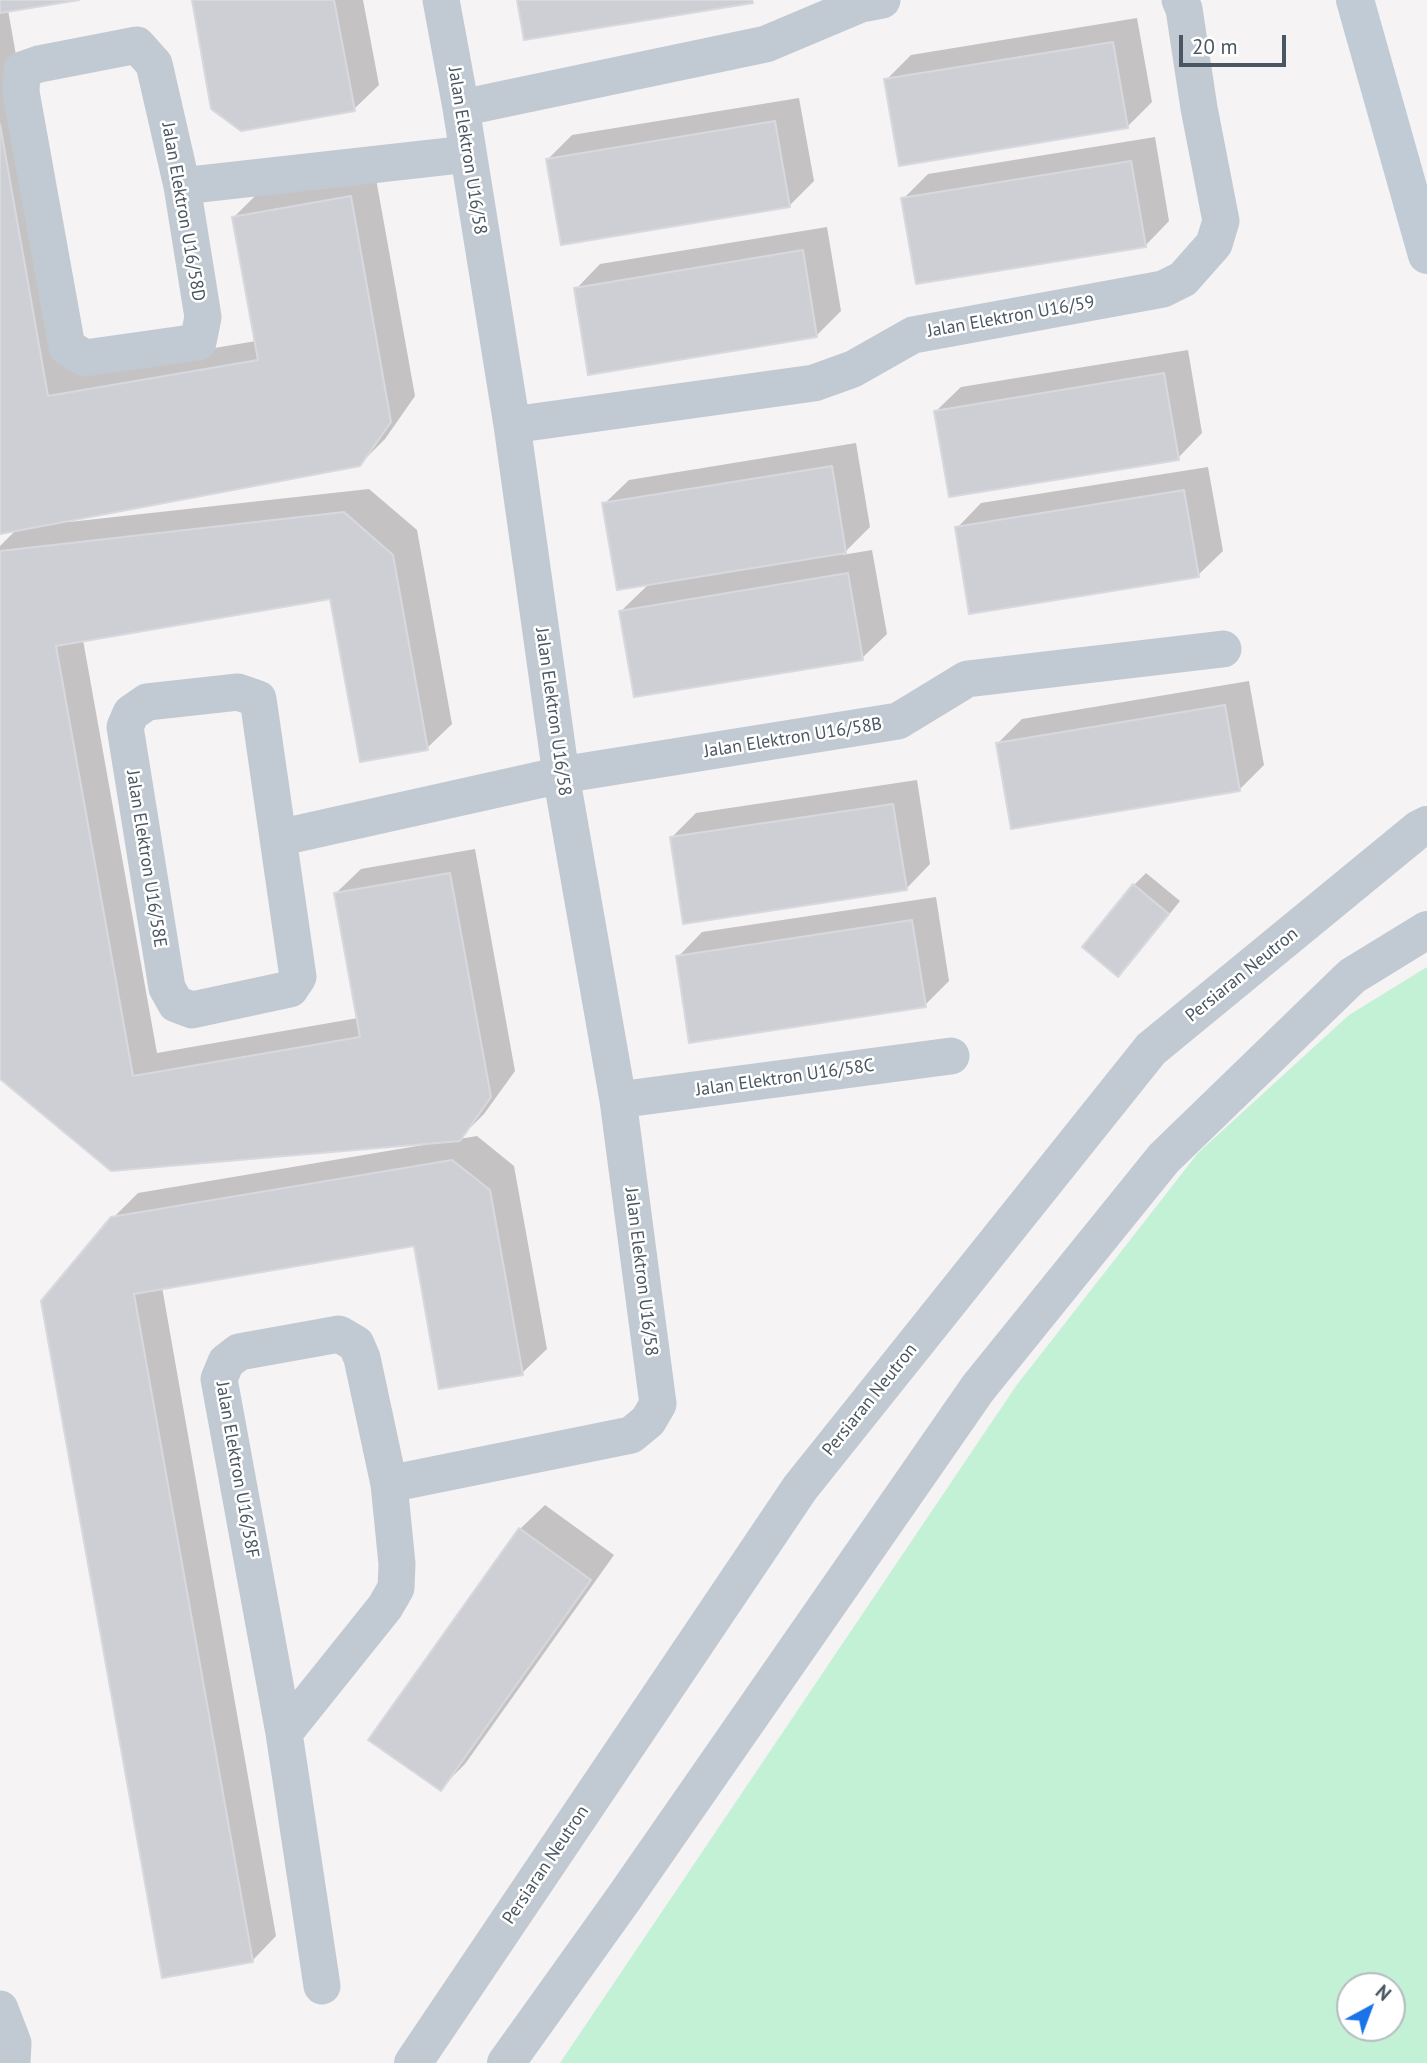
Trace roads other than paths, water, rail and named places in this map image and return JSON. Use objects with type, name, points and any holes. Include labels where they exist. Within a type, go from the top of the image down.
[{"type":"main road","points":[[1355,0],[1427,255]]},
{"type":"street","name":"Jalan Elektron U16/58","points":[[389,1483],[631,1435],[648,1422],[658,1405],[618,1100],[561,775],[512,425],[441,0]]},
{"type":"street","points":[[461,108],[766,44],[861,4],[882,0]]},
{"type":"street","name":"Jalan Elektron U16/59","points":[[512,425],[814,383],[853,369],[913,335],[1163,289],[1183,279],[1213,244],[1222,221],[1199,108],[1184,9],[1180,0]]},
{"type":"street","name":"Jalan Elektron U16/58D","points":[[136,45],[154,64],[182,186],[203,317],[198,342],[85,358],[67,347],[20,92],[22,71],[38,64],[136,45]]},
{"type":"street","points":[[182,186],[468,154]]},
{"type":"street","name":"Jalan Elektron U16/58B","points":[[561,775],[898,721],[967,679],[1223,649]]},
{"type":"street","name":"Jalan Elektron U16/58E","points":[[238,692],[258,699],[278,838],[298,977],[290,989],[191,1010],[176,1004],[167,989],[127,740],[125,727],[131,713],[147,702],[238,692]]},
{"type":"street","points":[[278,838],[561,775]]},
{"type":"street","name":"Persiaran Neutron","points":[[413,2063],[800,1488],[1151,1049],[1427,825]]},
{"type":"street","points":[[506,2063],[624,1898],[978,1388],[1164,1158],[1352,976],[1427,930]]},
{"type":"street","name":"Jalan Elektron U16/58C","points":[[618,1100],[951,1056]]},
{"type":"street","name":"Jalan Elektron U16/58F","points":[[284,1733],[385,1607],[396,1588],[397,1564],[389,1483],[362,1359],[356,1344],[340,1334],[239,1352],[226,1362],[219,1379],[284,1733],[321,1986]]},
{"type":"street","points":[[0,2009],[13,2043],[12,2063]]}]
